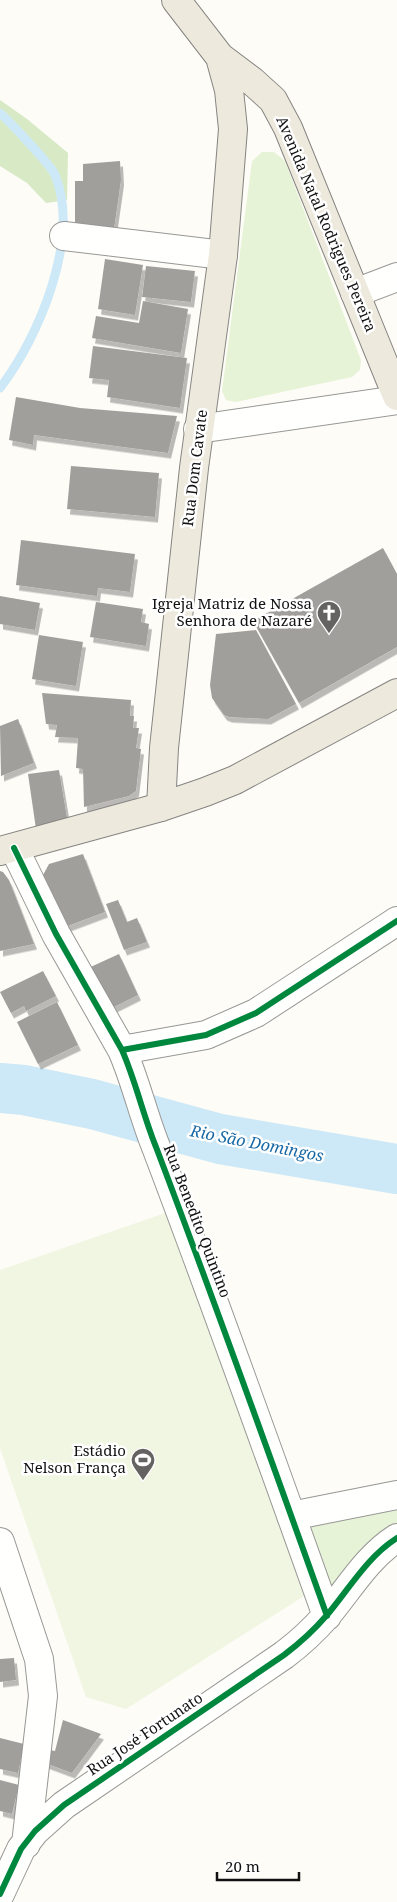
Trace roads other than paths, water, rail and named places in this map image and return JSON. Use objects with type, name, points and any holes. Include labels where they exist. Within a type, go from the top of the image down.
[{"type":"main road","name":"Avenida Natal Rodrigues Pereira","points":[[176,0],[220,57],[252,81],[273,100],[299,153],[397,396]]},
{"type":"main road","name":"Rua Dom Cavate","points":[[161,808],[164,748],[198,429],[223,255],[233,129],[229,90],[220,57]]},
{"type":"main road","points":[[233,129],[252,111],[273,100]]},
{"type":"main road","points":[[7,850],[161,808],[235,780],[397,694]]},
{"type":"street","points":[[64,236],[223,255]]},
{"type":"street","points":[[355,293],[397,277]]},
{"type":"street","points":[[198,429],[397,400]]},
{"type":"street","name":"Rua Benedito Quintino","points":[[7,850],[126,1060],[155,1145],[182,1213],[327,1616]]},
{"type":"street","points":[[126,1060],[233,1025],[256,1013],[397,921]]},
{"type":"street","points":[[291,1516],[397,1495]]},
{"type":"street","name":"Rua José Fortunato","points":[[0,1894],[10,1869],[35,1831],[64,1805],[305,1639],[327,1616],[366,1565],[397,1538]]},
{"type":"street","points":[[0,1542],[39,1659],[43,1696],[26,1844]]},
{"type":"waterway","points":[[0,113],[38,153],[55,175],[62,200],[63,228],[52,286],[41,315],[15,367],[0,388]]},
{"type":"waterway","name":"Rio São Domingos","points":[[0,1088],[24,1090],[92,1104],[220,1139],[397,1169]]},
{"type":"place","name":"Igreja Matriz de Nossa Senhora de Nazaré","points":[[329,634]]},
{"type":"place","name":"Estádio Nelson França","points":[[143,1481]]}]
